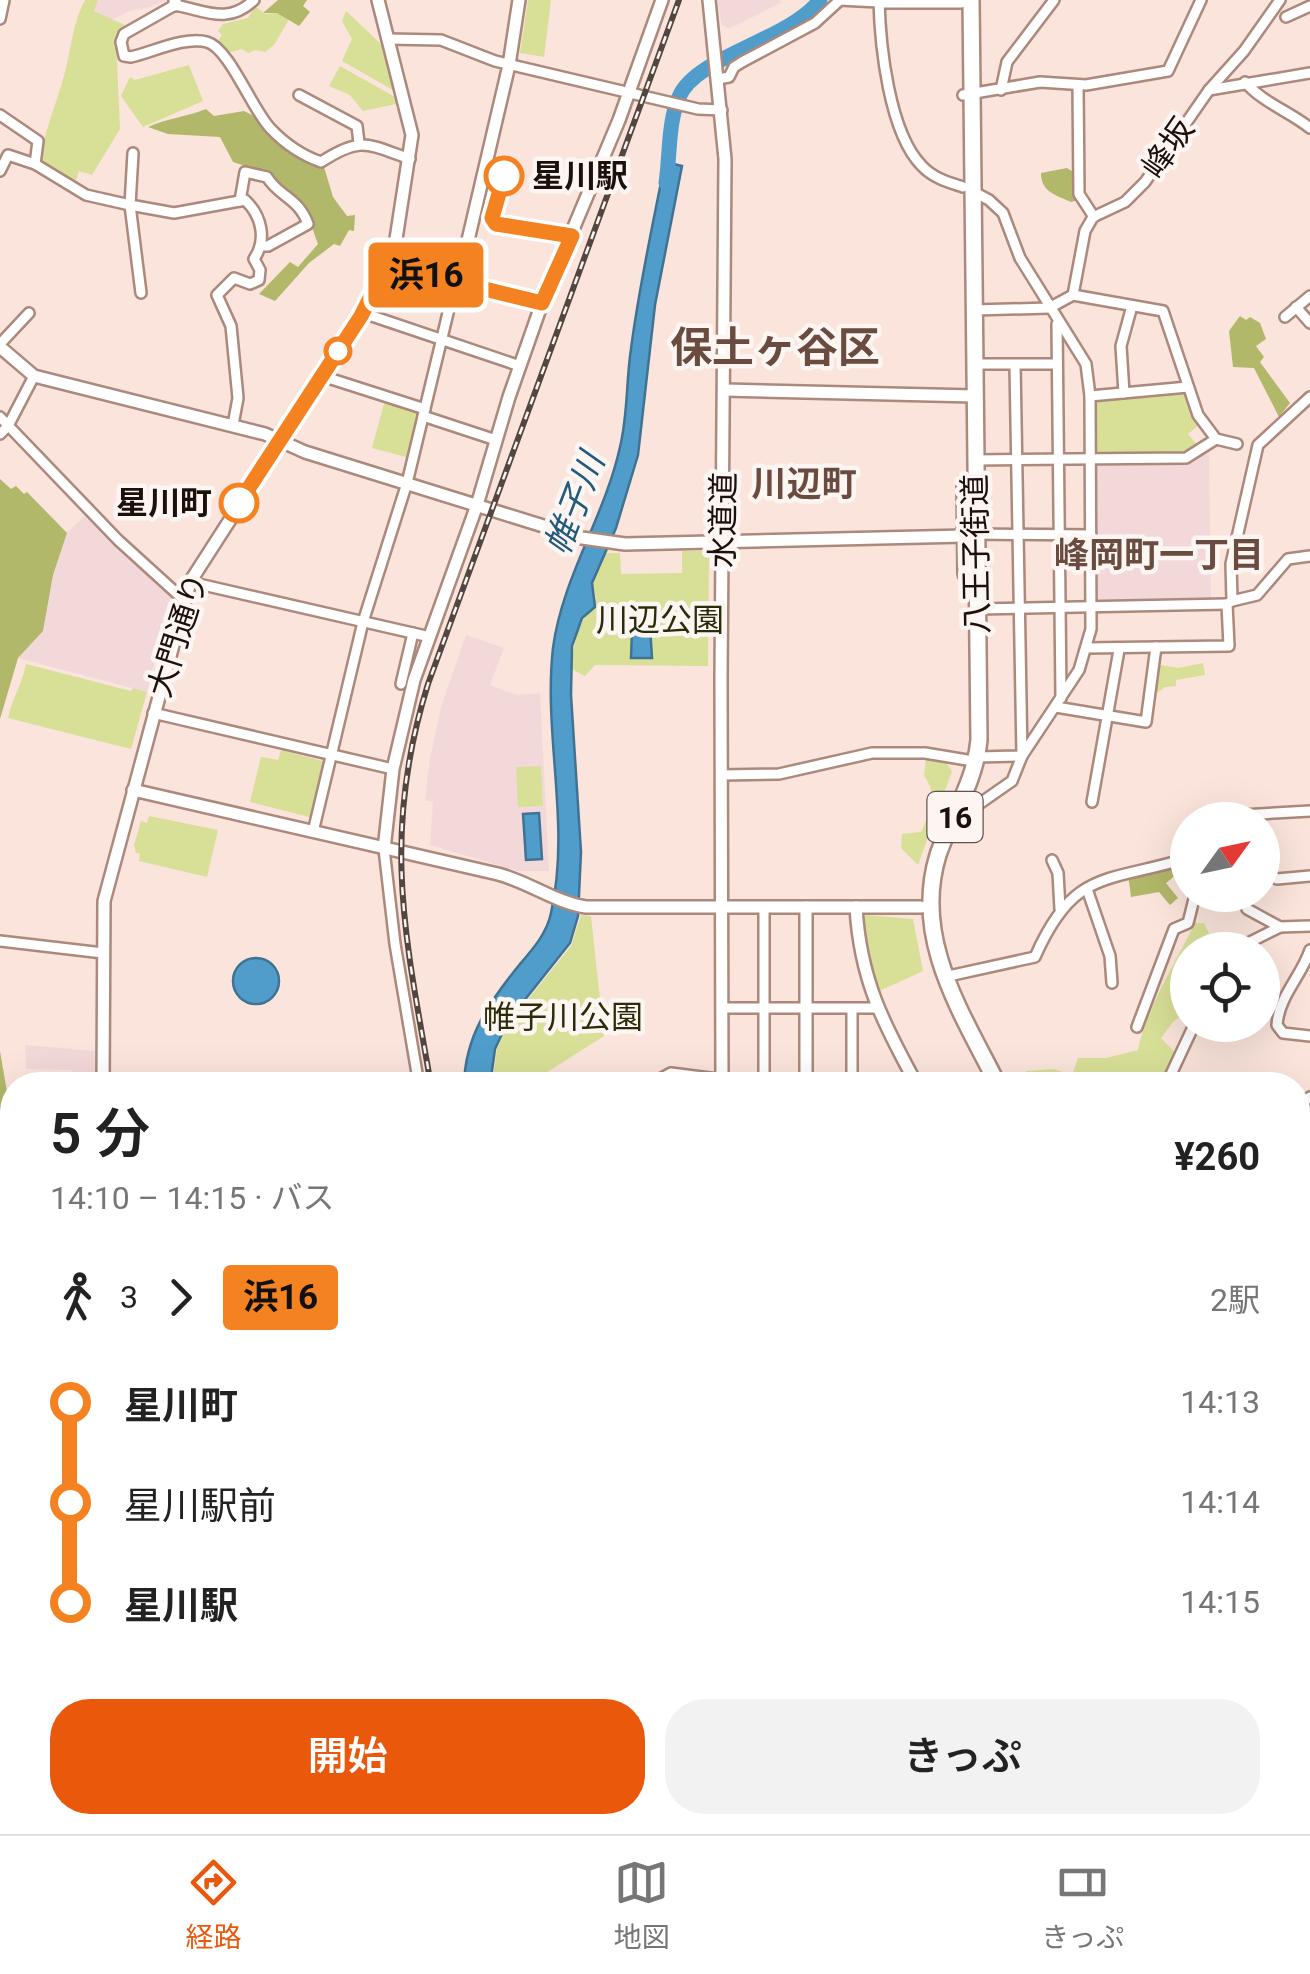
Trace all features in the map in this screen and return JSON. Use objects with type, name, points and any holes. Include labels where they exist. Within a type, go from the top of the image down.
[{"type":"highway","name":"八王子街道","points":[[965,1],[972,759],[931,851],[922,884],[921,907],[922,928],[936,980],[982,1072]]},
{"type":"highway","name":"八王子街道","points":[[969,190],[974,310],[974,364],[969,395],[975,460],[971,535],[977,609],[972,759],[938,858],[930,897],[933,935],[944,977],[992,1072]]},
{"type":"street","points":[[0,19],[4,0]]},
{"type":"street","points":[[254,0],[241,5],[230,16],[215,16],[199,5],[175,2],[124,34],[124,56],[131,58],[192,41],[210,42],[224,55],[268,126],[291,148],[321,162],[348,144],[410,159]]},
{"type":"street","name":"大門通り","points":[[102,1072],[108,879],[190,582],[362,313],[396,238],[412,135],[378,0]]},
{"type":"street","points":[[312,832],[364,622],[407,483],[458,282],[510,65],[519,0]]},
{"type":"street","points":[[418,1072],[395,944],[384,848],[392,770],[403,720],[542,303],[628,94],[662,0]]},
{"type":"street","name":"水道道","points":[[709,0],[726,159],[722,1072]]},
{"type":"street","points":[[718,77],[729,77],[742,62],[816,24],[840,0],[965,1]]},
{"type":"street","points":[[1001,90],[1008,62],[1054,0]]},
{"type":"street","points":[[968,94],[1040,82],[1078,86],[1168,71],[1201,0]]},
{"type":"street","name":"峰坂","points":[[1094,216],[1125,202],[1145,182],[1209,90],[1244,51],[1280,0]]},
{"type":"street","points":[[879,2],[883,52],[902,135],[923,168],[989,200],[1003,213],[1020,258],[1086,364],[1090,396],[1092,608],[1086,648],[1074,680],[1022,756],[1012,781],[970,811],[956,814]]},
{"type":"street","points":[[1286,17],[1310,6]]},
{"type":"street","points":[[387,39],[442,40],[510,65],[698,109],[722,110]]},
{"type":"street","points":[[1209,90],[1310,72]]},
{"type":"street","points":[[1245,82],[1254,94],[1310,128]]},
{"type":"street","points":[[1073,295],[1085,231],[1094,216],[1078,194],[1078,86]]},
{"type":"street","points":[[300,95],[358,126],[359,144]]},
{"type":"street","points":[[0,114],[38,141],[35,164]]},
{"type":"street","points":[[133,152],[130,205],[141,293]]},
{"type":"street","points":[[0,172],[8,155],[35,164],[86,195],[130,205],[174,213],[245,200],[254,208],[263,238],[254,259],[260,270],[259,280],[250,284],[234,278],[217,295],[231,326],[238,398],[232,426]]},
{"type":"street","points":[[240,201],[246,172],[266,176],[302,209],[308,224],[261,246]]},
{"type":"street","points":[[387,265],[542,303]]},
{"type":"street","points":[[974,310],[1049,308],[1073,295],[1164,311],[1198,415],[1216,439],[1237,444]]},
{"type":"street","points":[[1285,317],[1310,296]]},
{"type":"street","points":[[1124,393],[1121,346],[1132,306]]},
{"type":"street","points":[[1296,308],[1310,323]]},
{"type":"street","points":[[29,313],[0,346],[34,376],[232,426],[582,538],[615,543],[1091,535]]},
{"type":"street","points":[[362,313],[520,366]]},
{"type":"street","points":[[1057,321],[1058,704]]},
{"type":"street","points":[[974,364],[1057,364]]},
{"type":"street","points":[[1015,365],[1022,756]]},
{"type":"street","points":[[0,434],[34,376]]},
{"type":"street","points":[[322,376],[496,440]]},
{"type":"street","points":[[1090,396],[1188,386]]},
{"type":"street","points":[[725,390],[969,395]]},
{"type":"street","points":[[1086,648],[1229,646],[1231,564],[1258,445],[1310,397]]},
{"type":"street","points":[[0,417],[118,540],[184,600]]},
{"type":"street","points":[[975,460],[1186,458],[1216,439]]},
{"type":"street","points":[[977,609],[1230,602],[1257,595],[1288,559],[1310,556]]},
{"type":"street","points":[[190,582],[430,638]]},
{"type":"street","points":[[400,684],[412,633]]},
{"type":"street","points":[[1058,704],[1146,722],[1156,647]]},
{"type":"street","points":[[1092,802],[1120,650]]},
{"type":"street","points":[[153,713],[392,770]]},
{"type":"street","points":[[722,776],[779,774],[872,753],[972,759],[1022,756]]},
{"type":"street","points":[[133,790],[523,881],[550,897],[586,907],[921,907]]},
{"type":"street","points":[[1280,812],[1310,810]]},
{"type":"street","points":[[1052,860],[1058,873],[1060,909]]},
{"type":"street","points":[[944,977],[1036,957],[1060,909],[1087,889],[1102,879],[1170,862]]},
{"type":"street","points":[[1280,879],[1310,876]]},
{"type":"street","points":[[1087,889],[1109,953],[1112,983]]},
{"type":"street","points":[[806,907],[806,1072]]},
{"type":"street","points":[[856,907],[860,954],[878,1008],[910,1072]]},
{"type":"street","points":[[761,1072],[764,908]]},
{"type":"street","points":[[1162,934],[1188,923],[1191,912]]},
{"type":"street","points":[[1252,912],[1280,927]]},
{"type":"street","points":[[1270,932],[1280,927],[1310,926]]},
{"type":"street","points":[[1137,1027],[1174,929]]},
{"type":"street","points":[[0,941],[103,953]]},
{"type":"street","points":[[1309,954],[1282,1000],[1277,1025],[1283,1033],[1310,1036]]},
{"type":"street","points":[[722,1008],[878,1008]]},
{"type":"street","points":[[852,1009],[852,1072]]},
{"type":"street","points":[[1172,1072],[1186,1042]]},
{"type":"shaded area","points":[[98,0],[167,0],[112,20],[94,11]]},
{"type":"shaded area","points":[[717,0],[782,2],[729,29],[722,25]]},
{"type":"shaded area","points":[[1209,450],[1211,599],[1095,601],[1093,463],[1188,459]]},
{"type":"shaded area","points":[[87,514],[172,595],[147,692],[18,658],[43,631],[53,575],[67,533]]},
{"type":"shaded area","points":[[466,635],[504,648],[490,685],[517,695],[540,693],[549,871],[518,871],[430,845],[433,802],[425,800],[430,758],[442,704]]},
{"type":"shaded area","points":[[25,1045],[95,1051],[96,1072],[26,1069]]},
{"type":"green space","points":[[85,0],[98,0],[94,11],[125,25],[116,40],[120,129],[92,175],[79,171],[74,186],[40,161],[74,28]]},
{"type":"green space","points":[[278,0],[307,0],[303,6],[310,12],[299,26],[277,13],[263,13]]},
{"type":"green space","points":[[528,0],[551,0],[544,57],[520,53]]},
{"type":"green space","points":[[255,6],[265,14],[290,18],[274,45],[265,52],[248,53],[242,49],[227,53],[217,43],[222,35],[218,31],[223,24],[248,18]]},
{"type":"green space","points":[[346,11],[382,45],[393,90],[342,61],[352,39],[342,21]]},
{"type":"green space","points":[[189,65],[203,101],[143,127],[121,96],[130,77],[135,80]]},
{"type":"green space","points":[[340,66],[395,97],[396,104],[363,111],[350,95],[329,86]]},
{"type":"green space","points":[[206,109],[214,116],[244,111],[254,116],[302,161],[324,167],[333,197],[347,216],[355,215],[354,231],[349,230],[340,246],[334,244],[309,263],[275,301],[259,294],[290,262],[298,267],[318,244],[301,204],[270,174],[233,162],[220,137],[168,134],[148,127]]},
{"type":"green space","points":[[1067,168],[1078,175],[1078,200],[1071,202],[1050,192],[1041,173]]},
{"type":"green space","points":[[1240,316],[1260,323],[1266,339],[1256,346],[1264,357],[1260,362],[1290,403],[1279,417],[1254,368],[1233,367],[1229,331]]},
{"type":"green space","points":[[1185,389],[1200,424],[1188,434],[1199,447],[1187,453],[1095,456],[1095,398]]},
{"type":"green space","points":[[385,400],[422,410],[410,458],[372,448]]},
{"type":"green space","points":[[0,479],[11,489],[16,486],[24,494],[27,492],[67,533],[53,575],[43,631],[18,658],[0,719]]},
{"type":"green space","name":"川辺公園","points":[[682,551],[703,551],[709,558],[708,666],[595,665],[585,676],[572,669],[575,640],[596,599],[592,583],[605,553],[620,553],[621,574],[682,573]]},
{"type":"green space","points":[[1203,663],[1205,675],[1176,680],[1176,686],[1165,687],[1154,695],[1160,665],[1178,668]]},
{"type":"green space","points":[[26,664],[147,692],[131,749],[8,718]]},
{"type":"green space","points":[[281,750],[326,762],[313,818],[250,802],[261,757],[278,760]]},
{"type":"green space","points":[[926,759],[944,760],[952,771],[918,865],[901,848],[902,834],[921,832],[930,811],[931,790],[924,776]]},
{"type":"green space","points":[[541,766],[543,806],[518,807],[516,767]]},
{"type":"green space","points":[[149,816],[218,830],[207,877],[139,861],[140,854],[134,845],[141,821],[147,823]]},
{"type":"green space","points":[[1170,865],[1170,880],[1166,883],[1170,888],[1170,905],[1159,892],[1131,897],[1128,874]]},
{"type":"green space","name":"帷子川公園","points":[[581,915],[591,916],[604,1036],[547,1072],[494,1072],[497,1049],[508,1024],[571,946]]},
{"type":"green space","points":[[866,915],[913,919],[923,971],[877,992],[866,955]]},
{"type":"green space","points":[[1195,923],[1204,923],[1208,932],[1190,932]]},
{"type":"green space","points":[[1170,971],[1170,1026],[1161,1038],[1176,1053],[1166,1072],[1073,1072],[1078,1058],[1106,1058],[1138,1050]]},
{"type":"green space","points":[[1054,1069],[1063,1072],[1026,1072]]},
{"type":"water","points":[[665,162],[682,166],[655,305],[638,455],[616,528],[592,583],[595,607],[582,618],[572,646],[571,695],[581,852],[578,916],[570,943],[508,1021],[495,1049],[492,1072],[465,1072],[481,1020],[539,940],[551,913],[558,846],[551,714],[553,648],[565,597],[620,447],[646,255]]},
{"type":"water","points":[[638,626],[650,626],[652,658],[631,658],[632,631]]},
{"type":"water","points":[[539,813],[542,859],[526,860],[523,814]]},
{"type":"water","points":[[256,958],[272,965],[279,981],[272,997],[256,1004],[240,997],[233,981],[240,965]]},
{"type":"waterway","name":"帷子川","points":[[666,183],[673,117],[679,97],[689,83],[723,59],[788,26],[820,0]]},
{"type":"railway","points":[[429,1072],[402,885],[401,838],[414,738],[428,684],[679,0]]},
{"type":"bus line","name":"浜16","points":[[239,503],[361,316],[387,265],[542,303],[572,236],[496,224],[492,218],[504,176]]},
{"type":"place","name":"星川駅","points":[[504,176]]},
{"type":"place","name":"星川町","points":[[239,503]]},
{"type":"district","name":"保土ヶ谷区","points":[[775,347]]},
{"type":"district","name":"川辺町","points":[[804,484]]},
{"type":"district","name":"峰岡町一丁目","points":[[1159,555]]}]
